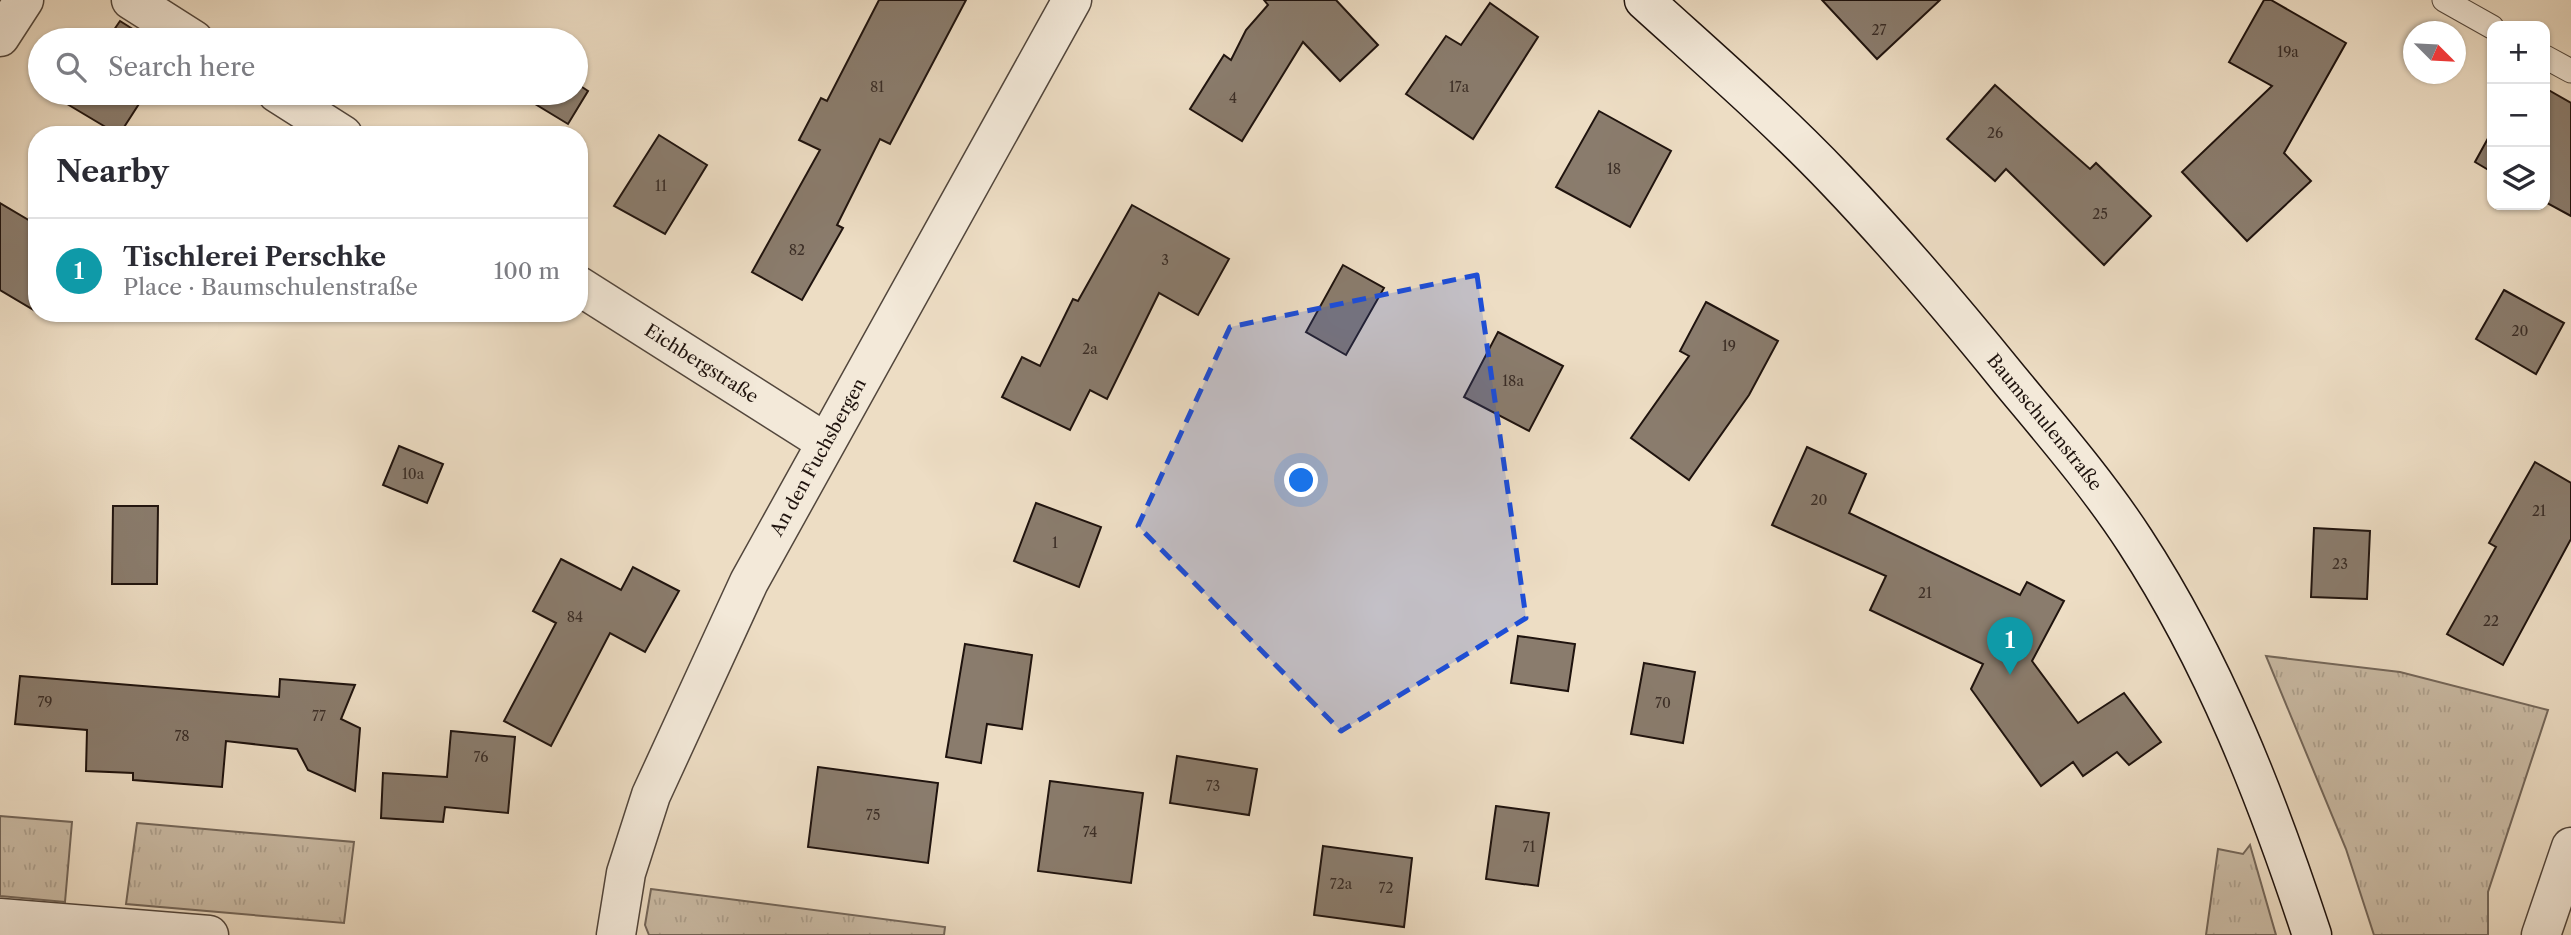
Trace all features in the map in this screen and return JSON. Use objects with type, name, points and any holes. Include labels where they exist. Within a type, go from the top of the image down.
[{"type":"street","points":[[0,37],[24,0]]},
{"type":"street","points":[[131,0],[175,28]]},
{"type":"street","name":"An den Fuchsbergen","points":[[616,935],[626,873],[651,795],[749,582],[1072,0]]},
{"type":"street","name":"Baumschulenstraße","points":[[1644,0],[1753,98],[1835,180],[1937,291],[2054,433],[2135,541],[2240,737],[2273,817],[2312,935]]},
{"type":"street","points":[[296,105],[329,126]]},
{"type":"street","name":"Eichbergstraße","points":[[588,292],[825,442]]},
{"type":"street","points":[[2541,935],[2571,847]]},
{"type":"street","points":[[0,918],[209,935]]},
{"type":"lane","points":[[2444,0],[2487,24]]},
{"type":"lane","points":[[2550,60],[2571,72]]},
{"type":"highlighted area","points":[[1477,275],[1526,618],[1341,731],[1138,526],[1230,327]]},
{"type":"green space","points":[[2266,656],[2400,672],[2548,710],[2488,892],[2488,935],[2374,935],[2346,849]]},
{"type":"green space","points":[[0,816],[72,822],[65,902],[0,896]]},
{"type":"green space","points":[[137,823],[354,842],[344,923],[126,904]]},
{"type":"green space","points":[[2250,845],[2276,935],[2206,935],[2218,849],[2243,854]]},
{"type":"green space","points":[[651,889],[945,927],[944,935],[649,935],[645,925]]},
{"type":"building","points":[[879,0],[966,0],[890,144],[880,139],[837,225],[843,228],[802,300],[752,272],[820,150],[799,140],[821,98],[827,101]]},
{"type":"building","points":[[1264,0],[1336,0],[1378,45],[1340,81],[1303,42],[1242,141],[1190,109],[1224,55],[1231,60],[1246,30],[1268,5]]},
{"type":"building","points":[[1822,0],[1940,0],[1877,59]]},
{"type":"building","points":[[2264,0],[2271,0],[2346,43],[2284,153],[2311,181],[2247,241],[2182,172],[2272,86],[2229,62]]},
{"type":"building","points":[[1490,3],[1538,37],[1473,139],[1406,94],[1446,36],[1461,45]]},
{"type":"building","points":[[120,21],[131,28],[115,28]]},
{"type":"building","points":[[1995,85],[2090,169],[2096,163],[2151,216],[2104,265],[2006,169],[1995,181],[1947,139]]},
{"type":"building","points":[[2550,91],[2571,103],[2571,216],[2550,205]]},
{"type":"building","points":[[69,105],[138,105],[125,126],[104,126]]},
{"type":"building","points":[[537,105],[580,105],[568,124]]},
{"type":"building","points":[[1599,111],[1671,151],[1630,227],[1556,187]]},
{"type":"building","points":[[659,135],[707,165],[665,234],[614,206]]},
{"type":"building","points":[[2487,140],[2487,169],[2475,162]]},
{"type":"building","points":[[0,203],[28,220],[28,307],[0,290]]},
{"type":"building","points":[[1132,205],[1229,259],[1198,315],[1159,293],[1107,399],[1090,390],[1070,430],[1002,397],[1022,357],[1040,366],[1073,299],[1078,301]]},
{"type":"building","points":[[1343,265],[1384,288],[1346,355],[1306,332]]},
{"type":"building","points":[[2504,290],[2564,323],[2536,374],[2476,339]]},
{"type":"building","points":[[1706,302],[1778,341],[1749,395],[1689,480],[1631,438],[1689,356],[1680,351]]},
{"type":"building","points":[[1498,332],[1563,366],[1529,431],[1464,397]]},
{"type":"building","points":[[399,446],[443,464],[427,503],[383,485]]},
{"type":"building","points":[[1807,447],[1866,474],[1849,513],[2020,595],[2027,582],[2064,601],[2032,661],[2078,723],[2124,693],[2161,742],[2129,765],[2117,752],[2083,776],[2073,762],[2041,786],[1971,689],[1983,664],[1870,610],[1886,576],[1772,525]]},
{"type":"building","points":[[2535,462],[2571,483],[2571,539],[2503,665],[2447,634],[2496,547],[2489,543]]},
{"type":"building","points":[[1036,503],[1101,527],[1079,587],[1014,561]]},
{"type":"building","points":[[113,506],[158,506],[157,584],[112,584]]},
{"type":"building","points":[[2314,528],[2370,531],[2367,599],[2311,597]]},
{"type":"building","points":[[561,559],[621,590],[633,567],[679,591],[645,652],[610,633],[551,746],[504,721],[556,623],[533,611]]},
{"type":"building","points":[[1518,636],[1575,644],[1568,691],[1511,683]]},
{"type":"building","points":[[965,644],[1032,655],[1022,729],[987,724],[981,763],[946,757]]},
{"type":"building","points":[[1644,663],[1695,672],[1683,743],[1631,734]]},
{"type":"building","points":[[20,676],[279,697],[280,679],[355,685],[341,719],[360,728],[355,791],[308,770],[297,749],[226,741],[222,787],[133,780],[133,773],[86,771],[87,730],[15,724]]},
{"type":"building","points":[[451,731],[515,737],[508,813],[445,807],[443,822],[381,818],[383,773],[447,777]]},
{"type":"building","points":[[1177,756],[1257,769],[1249,815],[1170,803]]},
{"type":"building","points":[[818,767],[938,783],[928,863],[808,847]]},
{"type":"building","points":[[1050,781],[1143,793],[1131,883],[1038,871]]},
{"type":"building","points":[[1496,806],[1549,813],[1538,886],[1486,879]]},
{"type":"building","points":[[1323,846],[1412,858],[1404,927],[1314,915]]},
{"type":"place","name":"Tischlerei Perschke","points":[[2010,675]]}]
